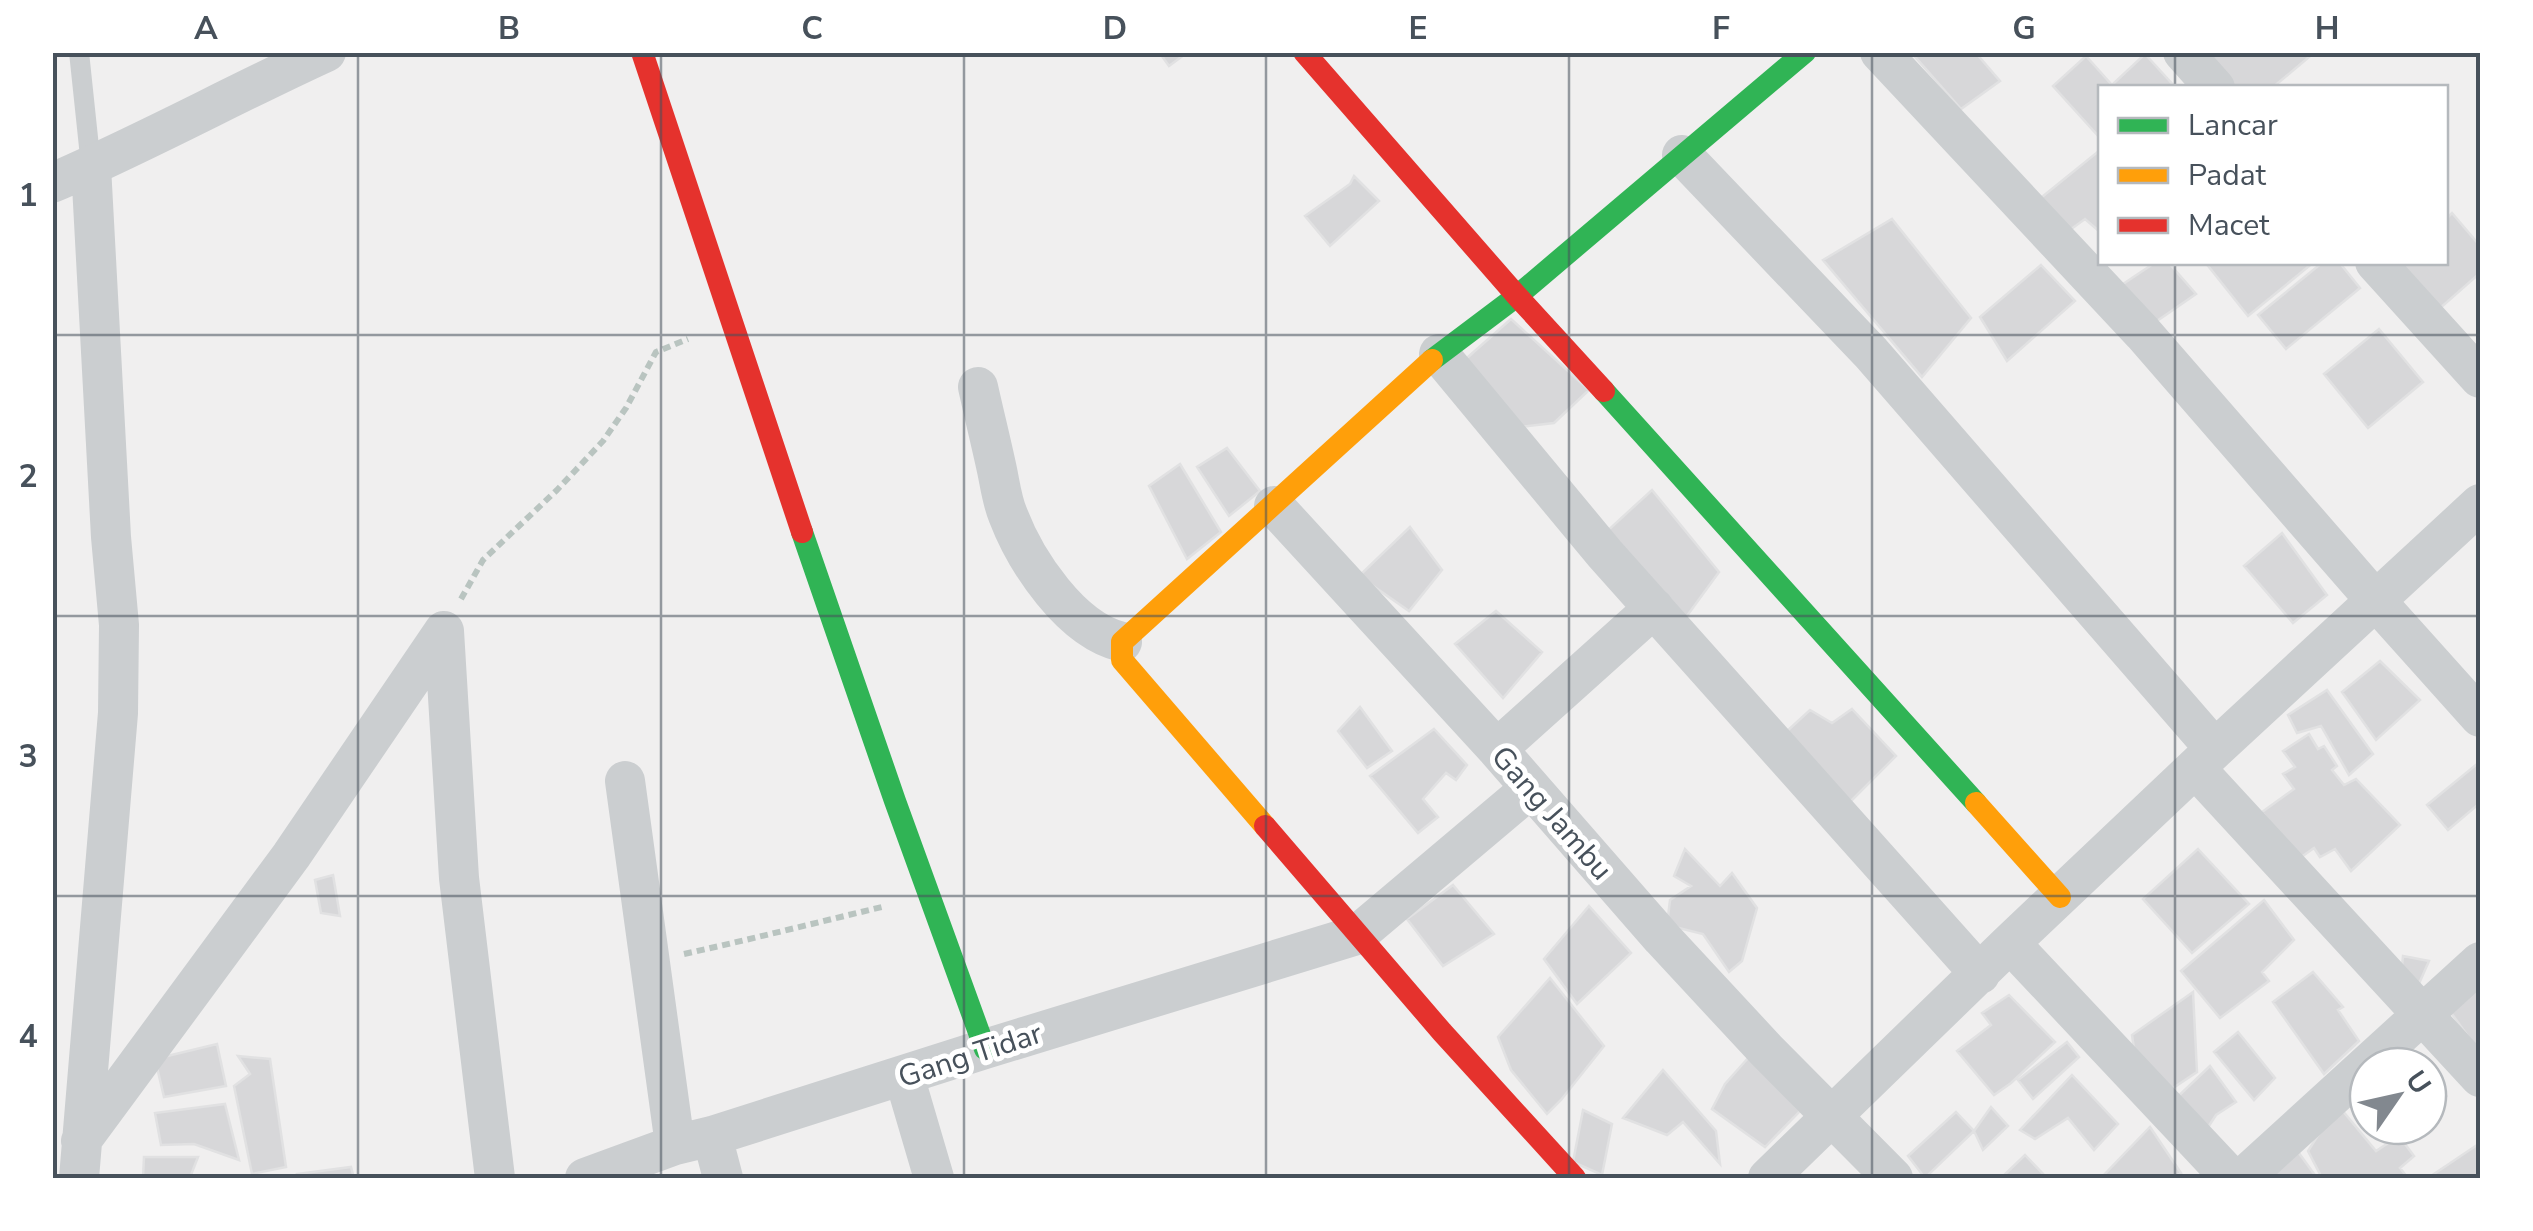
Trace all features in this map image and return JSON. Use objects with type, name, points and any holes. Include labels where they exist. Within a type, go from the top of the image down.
[{"type":"street","points":[[52,183],[326,52]]},
{"type":"street","points":[[642,52],[928,897],[985,1049]]},
{"type":"street","points":[[1304,52],[1517,296],[2060,897]]},
{"type":"street","points":[[1576,1178],[1442,1032],[1122,660],[1122,642],[1440,354],[1517,296],[1805,52]]},
{"type":"street","points":[[1880,52],[2143,333],[2480,717]]},
{"type":"street","points":[[2184,52],[2212,85]]},
{"type":"street","points":[[1682,154],[1871,353],[2205,759],[2480,1077]]},
{"type":"street","points":[[80,1160],[118,713],[119,624],[91,166]]},
{"type":"street","points":[[2378,265],[2480,378]]},
{"type":"street","points":[[1440,354],[1605,554],[1980,974]]},
{"type":"street","points":[[978,387],[1007,514],[1021,541],[1049,588],[1069,610],[1105,638],[1122,642]]},
{"type":"street","points":[[1768,1178],[2010,943],[2480,504]]},
{"type":"street","name":"Gang Jambu","points":[[1274,506],[1497,749],[1662,938],[1893,1178]]},
{"type":"street","points":[[1497,749],[1654,608]]},
{"type":"street","points":[[80,1160],[444,631]]},
{"type":"street","points":[[444,631],[459,878],[495,1178]]},
{"type":"street","points":[[625,782],[649,961],[694,1140],[724,1178]]},
{"type":"street","points":[[1357,935],[1530,788]]},
{"type":"street","name":"Gang Tidar","points":[[585,1178],[694,1140],[1357,935]]},
{"type":"street","points":[[2010,943],[2231,1178]]},
{"type":"street","points":[[2243,1178],[2480,962]]},
{"type":"street","points":[[904,1076],[934,1178]]},
{"type":"lane","points":[[80,52],[91,166]]},
{"type":"path","points":[[444,631],[483,560],[603,442],[656,352],[731,323]]},
{"type":"path","points":[[649,961],[928,897]]},
{"type":"building","points":[[1159,52],[1188,52],[1169,66]]},
{"type":"building","points":[[1911,52],[1975,52],[2000,81],[1961,109]]},
{"type":"building","points":[[2211,52],[2315,52],[2276,85],[2219,85],[2200,62]]},
{"type":"building","points":[[2145,54],[2173,85],[2112,85]]},
{"type":"building","points":[[2086,56],[2112,85],[2098,85],[2098,136],[2053,86]]},
{"type":"building","points":[[2098,152],[2098,230],[2085,219],[2063,235],[2037,201]]},
{"type":"building","points":[[1354,176],[1379,201],[1330,246],[1305,216],[1350,184]]},
{"type":"building","points":[[2452,213],[2480,246],[2480,273],[2438,310],[2400,265],[2448,265],[2448,217]]},
{"type":"building","points":[[1892,219],[1971,318],[1922,377],[1823,260]]},
{"type":"building","points":[[2041,265],[2075,301],[2007,361],[1980,317]]},
{"type":"building","points":[[2152,265],[2171,265],[2196,294],[2154,323],[2123,284]]},
{"type":"building","points":[[2207,265],[2310,265],[2248,316]]},
{"type":"building","points":[[2319,265],[2341,265],[2360,288],[2286,349],[2258,315]]},
{"type":"building","points":[[1511,319],[1589,390],[1554,423],[1512,428],[1459,365]]},
{"type":"building","points":[[2379,329],[2423,382],[2368,428],[2324,374]]},
{"type":"building","points":[[1227,448],[1260,491],[1229,516],[1197,467]]},
{"type":"building","points":[[1180,464],[1221,532],[1187,559],[1149,486]]},
{"type":"building","points":[[1652,490],[1719,572],[1681,624],[1605,533]]},
{"type":"building","points":[[1410,527],[1442,570],[1409,611],[1359,576]]},
{"type":"building","points":[[2282,533],[2327,595],[2293,623],[2244,566]]},
{"type":"building","points":[[1496,611],[1542,652],[1503,698],[1455,644]]},
{"type":"building","points":[[2380,661],[2420,700],[2376,740],[2342,692]]},
{"type":"building","points":[[2327,690],[2373,754],[2349,775],[2321,726],[2297,733],[2288,715]]},
{"type":"building","points":[[1360,707],[1392,751],[1367,768],[1338,731]]},
{"type":"building","points":[[1852,709],[1896,756],[1843,809],[1786,732],[1810,710],[1832,723]]},
{"type":"building","points":[[1434,729],[1467,765],[1456,780],[1446,773],[1423,799],[1438,817],[1418,833],[1370,776]]},
{"type":"building","points":[[2309,734],[2318,749],[2324,746],[2337,766],[2332,770],[2344,785],[2356,779],[2400,825],[2351,871],[2335,849],[2320,857],[2314,848],[2297,860],[2262,812],[2294,789],[2283,774],[2295,767],[2283,751]]},
{"type":"building","points":[[2477,764],[2480,803],[2448,830],[2427,805]]},
{"type":"building","points":[[1685,849],[1720,886],[1732,873],[1757,908],[1742,961],[1729,972],[1703,934],[1667,925],[1670,900],[1691,886],[1674,876]]},
{"type":"building","points":[[2198,849],[2249,904],[2192,953],[2143,899]]},
{"type":"building","points":[[333,875],[340,916],[321,913],[315,880]]},
{"type":"building","points":[[1453,885],[1494,934],[1443,966],[1407,919]]},
{"type":"building","points":[[2264,900],[2294,940],[2262,972],[2269,981],[2220,1018],[2181,971]]},
{"type":"building","points":[[1589,906],[1631,953],[1577,1004],[1544,959]]},
{"type":"building","points":[[2403,956],[2429,961],[2418,986],[2400,985]]},
{"type":"building","points":[[2313,972],[2343,1007],[2338,1010],[2359,1041],[2348,1046],[2348,1051],[2324,1074],[2273,1002]]},
{"type":"building","points":[[1550,978],[1604,1046],[1547,1114],[1511,1070],[1498,1037]]},
{"type":"building","points":[[2480,982],[2480,1053],[2447,1007]]},
{"type":"building","points":[[2193,992],[2197,1072],[2170,1090],[2138,1076],[2132,1035]]},
{"type":"building","points":[[2009,995],[2055,1042],[1994,1095],[1957,1051],[1991,1025],[1982,1013]]},
{"type":"building","points":[[2238,1032],[2275,1078],[2254,1100],[2214,1052]]},
{"type":"building","points":[[2067,1042],[2079,1057],[2033,1099],[2018,1080]]},
{"type":"building","points":[[217,1044],[226,1086],[164,1097],[155,1059]]},
{"type":"building","points":[[238,1056],[270,1059],[286,1167],[252,1174],[234,1086],[250,1074]]},
{"type":"building","points":[[1749,1057],[1800,1111],[1765,1147],[1712,1109],[1725,1084]]},
{"type":"building","points":[[2210,1066],[2236,1102],[2216,1115],[2203,1135],[2171,1103]]},
{"type":"building","points":[[1663,1070],[1716,1131],[1720,1164],[1683,1122],[1667,1135],[1623,1118]]},
{"type":"building","points":[[2072,1075],[2118,1124],[2094,1150],[2068,1118],[2035,1139],[2020,1130]]},
{"type":"building","points":[[225,1104],[239,1160],[194,1144],[161,1145],[155,1113]]},
{"type":"building","points":[[1991,1107],[2008,1126],[1983,1150],[1974,1131]]},
{"type":"building","points":[[1583,1110],[1612,1124],[1602,1175],[1573,1162]]},
{"type":"building","points":[[2342,1110],[2348,1117],[2348,1146],[2372,1146],[2376,1151],[2384,1146],[2406,1146],[2414,1156],[2400,1168],[2408,1178],[2322,1178],[2308,1151],[2327,1121]]},
{"type":"building","points":[[1956,1112],[1974,1131],[1925,1178],[1908,1156]]},
{"type":"building","points":[[2150,1127],[2181,1173],[2171,1178],[2101,1178]]},
{"type":"building","points":[[2480,1143],[2480,1178],[2428,1178]]},
{"type":"building","points":[[2296,1149],[2317,1178],[2262,1178]]},
{"type":"building","points":[[2025,1155],[2047,1178],[2001,1178]]},
{"type":"building","points":[[144,1157],[198,1157],[191,1175],[143,1178]]},
{"type":"building","points":[[351,1167],[354,1178],[298,1178],[297,1174]]},
{"type":"traffic: fast","points":[[1432,360],[1517,296],[1805,52]]},
{"type":"traffic: fast","points":[[1604,391],[1976,803]]},
{"type":"traffic: fast","points":[[802,532],[985,1049]]},
{"type":"traffic: slow","points":[[1265,826],[1122,660],[1122,642],[1432,360]]},
{"type":"traffic: slow","points":[[1976,803],[2060,897]]},
{"type":"traffic: jam","points":[[642,52],[802,532]]},
{"type":"traffic: jam","points":[[1304,52],[1604,391]]},
{"type":"traffic: jam","points":[[1265,826],[1442,1032],[1575,1178]]}]
